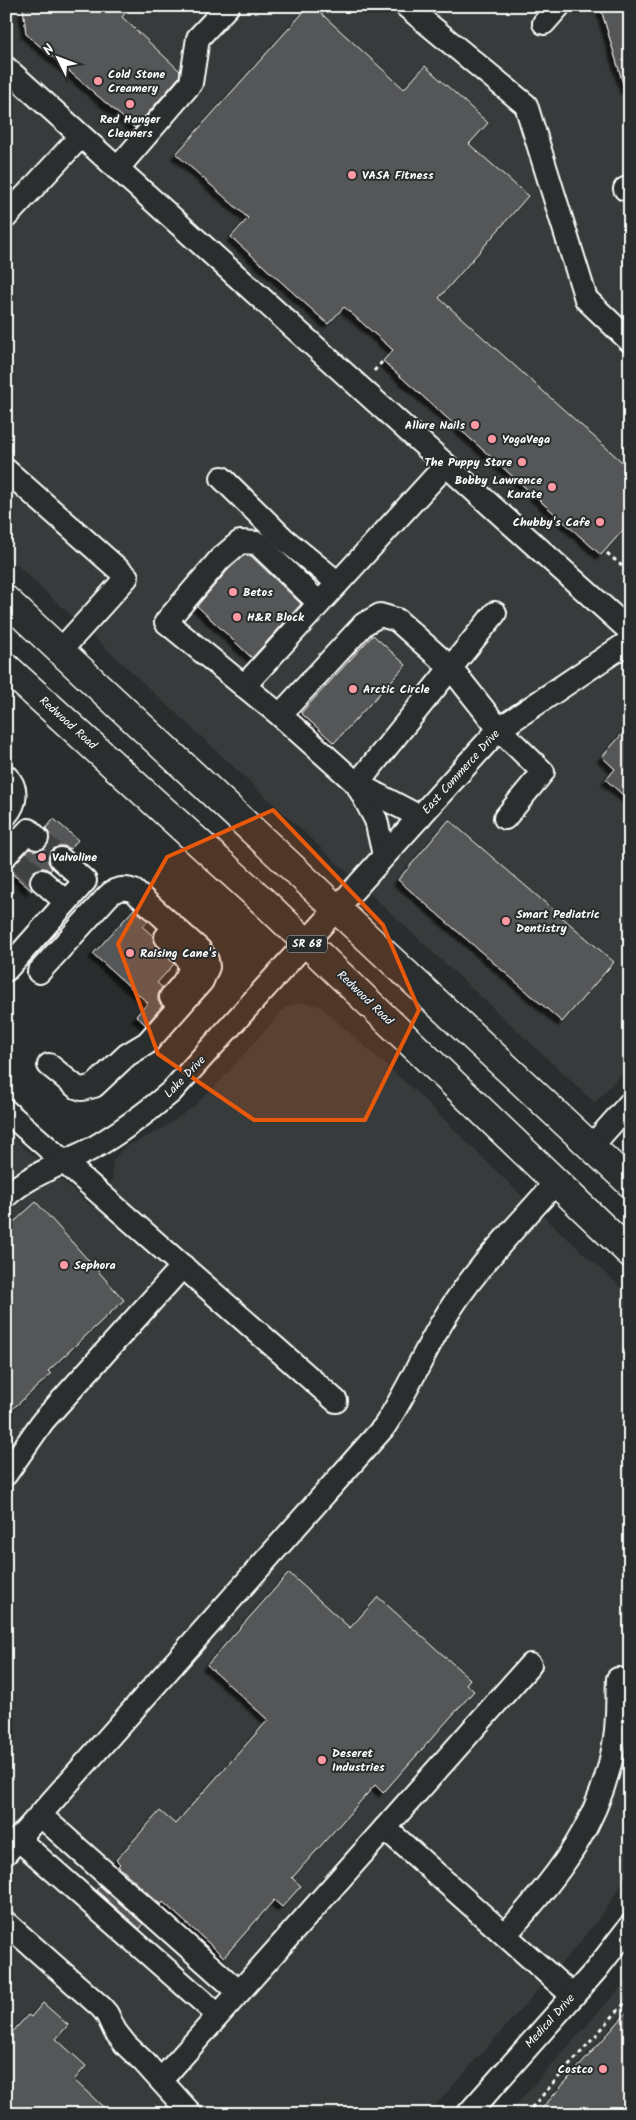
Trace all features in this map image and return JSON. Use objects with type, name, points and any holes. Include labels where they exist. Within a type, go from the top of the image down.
[{"type":"main road","points":[[6,600],[630,1183]]},
{"type":"main road","name":"Redwood Road","points":[[6,667],[306,942],[630,1253]]},
{"type":"street","points":[[117,169],[191,83],[198,38],[228,6]]},
{"type":"street","points":[[406,6],[526,105],[586,300],[630,340]]},
{"type":"street","points":[[544,23],[559,6]]},
{"type":"street","points":[[6,68],[80,137],[630,631]]},
{"type":"street","points":[[6,217],[80,137]]},
{"type":"street","points":[[244,686],[446,465]]},
{"type":"street","points":[[6,470],[127,577],[60,651]]},
{"type":"street","points":[[222,478],[284,539],[338,583]]},
{"type":"street","points":[[320,603],[257,543],[240,542],[220,559],[166,622],[280,714],[357,784],[420,816]]},
{"type":"street","points":[[357,784],[495,613]]},
{"type":"street","points":[[280,714],[364,624],[380,615],[397,620],[450,668],[499,729],[542,772],[505,818]]},
{"type":"street","name":"East Commerce Drive","points":[[336,908],[499,729],[630,641]]},
{"type":"street","points":[[6,776],[13,785],[15,792],[13,805],[6,815]]},
{"type":"street","points":[[357,784],[376,820],[384,855]]},
{"type":"street","points":[[6,970],[71,897],[51,870]]},
{"type":"street","points":[[39,972],[100,904],[107,900],[115,899],[127,902],[181,951],[186,957],[189,966],[185,982],[137,1034],[127,1055],[94,1086],[82,1089],[72,1085],[49,1065]]},
{"type":"street","name":"Lake Drive","points":[[6,1196],[31,1177],[64,1162],[120,1132],[171,1092],[194,1069],[336,908]]},
{"type":"street","points":[[591,1147],[630,1103]]},
{"type":"street","points":[[6,1111],[336,1402]]},
{"type":"street","points":[[23,1833],[384,1427],[398,1406],[433,1338],[456,1300],[491,1255],[556,1182]]},
{"type":"street","points":[[6,1474],[43,1421],[182,1266]]},
{"type":"street","points":[[161,2080],[530,1665]]},
{"type":"street","points":[[505,1936],[542,1894],[570,1857],[594,1810],[610,1765],[614,1740],[618,1679]]},
{"type":"street","points":[[385,1828],[573,1996]]},
{"type":"street","points":[[23,1833],[229,2004]]},
{"type":"street","points":[[23,1833],[229,2004]]},
{"type":"street","points":[[6,1923],[101,2007],[107,2014],[120,2039],[161,2080],[191,2114]]},
{"type":"street","name":"Medical Drive","points":[[468,2114],[573,1996],[630,1926]]},
{"type":"path","points":[[371,375],[383,361]]},
{"type":"path","points":[[607,553],[630,574]]},
{"type":"path","points":[[526,2114],[630,1997]]},
{"type":"highlighted area","points":[[273,810],[383,925],[419,1010],[365,1120],[254,1120],[158,1054],[118,944],[167,857]]},
{"type":"shaded area","points":[[6,6],[630,6],[630,1064],[595,1103],[6,555]]},
{"type":"shaded area","points":[[302,1002],[320,1006],[414,1090],[528,1202],[630,1296],[630,1871],[603,1913],[580,1942],[428,2114],[6,2114],[6,1131],[90,1205],[113,1179],[113,1161],[123,1148],[162,1129],[193,1107],[219,1082],[286,1007]]},
{"type":"shaded area","points":[[630,1977],[630,2114],[508,2114]]},
{"type":"building","points":[[23,6],[131,6],[122,17],[180,71],[179,77],[135,128],[26,34]]},
{"type":"building","name":"VASA Fitness","points":[[309,6],[313,6],[404,89],[425,66],[488,123],[469,144],[528,196],[439,298],[630,469],[630,522],[601,555],[383,361],[393,350],[344,307],[328,324],[231,237],[248,218],[176,154]]},
{"type":"building","points":[[600,6],[630,6],[630,89],[625,90]]},
{"type":"building","points":[[244,555],[251,556],[301,604],[252,658],[197,606],[228,570]]},
{"type":"building","name":"Arctic Circle","points":[[373,635],[406,665],[334,743],[301,713]]},
{"type":"building","points":[[630,725],[630,801],[606,780],[615,769],[602,757]]},
{"type":"building","points":[[54,819],[78,840],[70,849],[58,846],[51,851],[48,856],[48,862],[52,869],[50,871],[45,868],[38,868],[32,872],[29,879],[32,891],[8,870],[30,849],[40,851],[47,847],[50,835],[46,828]]},
{"type":"building","name":"Smart Pediatric Dentistry","points":[[449,820],[614,962],[562,1022],[398,880]]},
{"type":"building","name":"Raising Cane's","points":[[134,909],[148,921],[143,927],[153,936],[157,946],[174,964],[157,983],[162,987],[158,995],[158,1001],[162,1006],[146,1025],[136,1016],[148,1003],[93,954]]},
{"type":"building","points":[[36,1202],[124,1300],[48,1371],[51,1374],[6,1415],[6,1229]]},
{"type":"building","name":"Deseret Industries","points":[[289,1573],[350,1628],[378,1597],[470,1679],[466,1684],[474,1691],[383,1793],[375,1785],[292,1878],[301,1886],[282,1907],[274,1900],[224,1957],[163,1902],[161,1905],[118,1866],[120,1864],[116,1860],[160,1811],[175,1824],[268,1720],[207,1665]]},
{"type":"building","points":[[100,1886],[143,1924],[140,1929],[96,1890]]},
{"type":"building","points":[[43,2003],[68,2025],[56,2039],[86,2066],[74,2080],[111,2114],[6,2114],[6,2039],[28,2015],[31,2017]]},
{"type":"building","name":"Costco","points":[[630,2009],[630,2114],[537,2114]]},
{"type":"tunnel","points":[[37,838],[61,859]]},
{"type":"tunnel","points":[[18,860],[42,881]]},
{"type":"place","name":"Cold Stone Creamery","points":[[98,81]]},
{"type":"place","name":"Red Hanger Cleaners","points":[[130,104]]},
{"type":"place","name":"VASA Fitness","points":[[352,175]]},
{"type":"place","name":"Allure Nails","points":[[475,425]]},
{"type":"place","name":"YogaVega","points":[[492,439]]},
{"type":"place","name":"The Puppy Store","points":[[522,462]]},
{"type":"place","name":"Bobby Lawrence Karate","points":[[552,487]]},
{"type":"place","name":"Chubby's Cafe","points":[[600,522]]},
{"type":"place","name":"Betos","points":[[233,592]]},
{"type":"place","name":"H&R Block","points":[[237,617]]},
{"type":"place","name":"Arctic Circle","points":[[353,689]]},
{"type":"place","name":"Valvoline","points":[[42,857]]},
{"type":"place","name":"Smart Pediatric Dentistry","points":[[506,921]]},
{"type":"place","name":"Raising Cane's","points":[[130,953]]},
{"type":"place","name":"Sephora","points":[[64,1265]]},
{"type":"place","name":"Deseret Industries","points":[[322,1760]]},
{"type":"place","name":"Costco","points":[[603,2069]]}]
